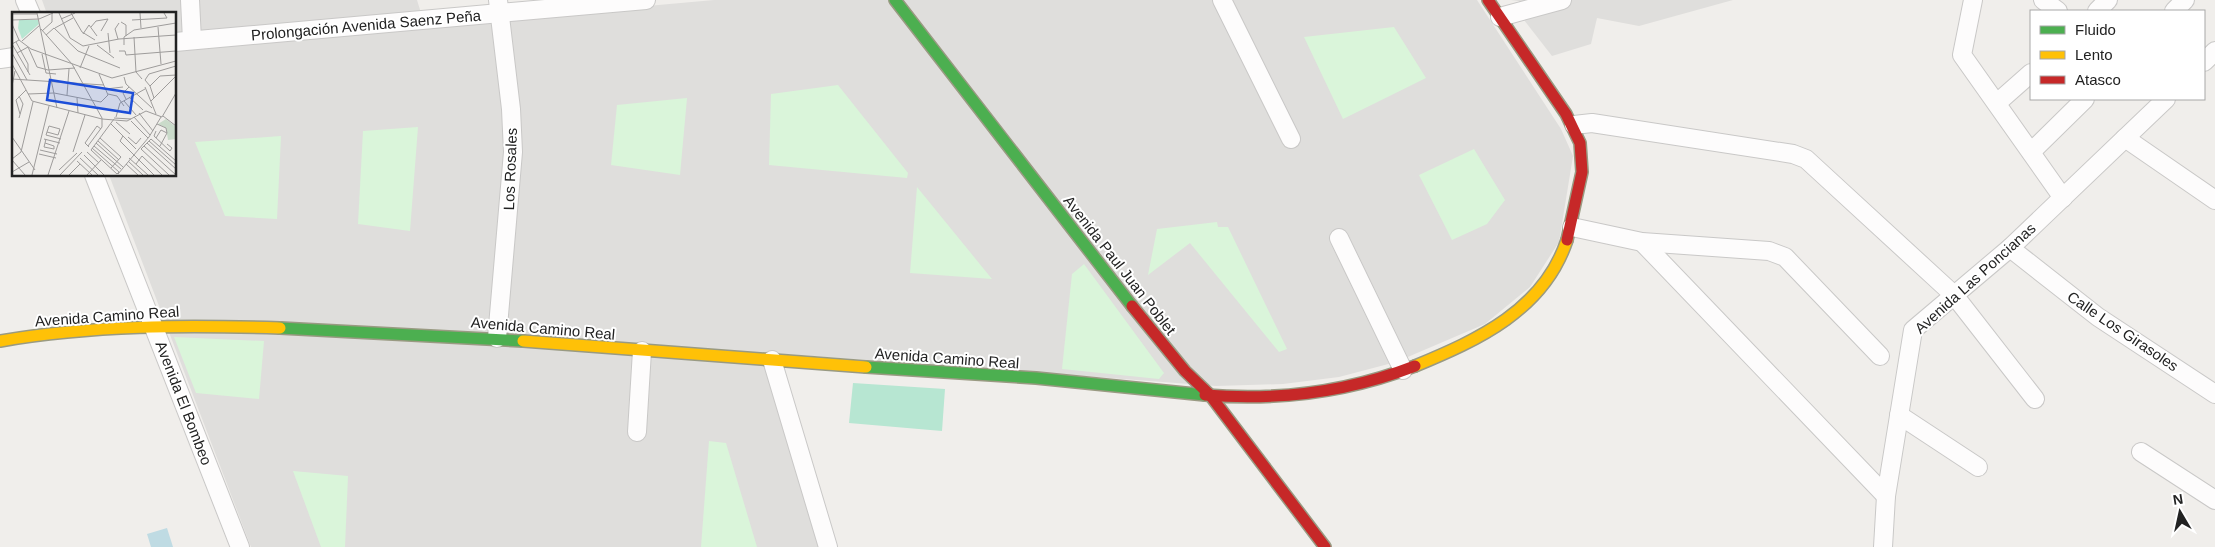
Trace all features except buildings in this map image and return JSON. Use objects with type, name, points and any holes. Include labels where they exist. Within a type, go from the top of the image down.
[{"type":"street","points":[[25,0],[29,12]]},
{"type":"street","points":[[184,41],[190,0]]},
{"type":"street","name":"Prolongación Avenida Saenz Peña","points":[[184,41],[455,8],[646,0]]},
{"type":"street","name":"Avenida Paul Juan Poblet","points":[[895,0],[1090,253],[1185,371],[1210,395],[1325,547]]},
{"type":"street","points":[[1222,0],[1291,139]]},
{"type":"street","name":"Avenida Camino Real","points":[[0,341],[63,332],[154,325],[345,328],[1058,380],[1210,395],[1268,397],[1322,392],[1403,370],[1486,334],[1526,306],[1549,280],[1572,227],[1580,181],[1582,154],[1574,126],[1488,0]]},
{"type":"street","points":[[1500,17],[1562,0]]},
{"type":"street","points":[[1973,0],[1962,55],[2063,198]]},
{"type":"street","points":[[2043,0],[2057,10]]},
{"type":"street","points":[[2098,10],[2108,0]]},
{"type":"street","points":[[2175,10],[2185,0]]},
{"type":"street","name":"Los Rosales","points":[[497,338],[514,152],[499,6]]},
{"type":"street","points":[[2205,61],[2215,51]]},
{"type":"street","points":[[1997,104],[2030,74]]},
{"type":"street","points":[[2031,152],[2084,100]]},
{"type":"street","name":"Avenida Las Poncianas","points":[[1884,547],[1886,496],[1913,330],[2010,248],[2165,100]]},
{"type":"street","points":[[1574,126],[1592,123],[1793,154],[1806,159],[1954,295],[2035,399]]},
{"type":"street","points":[[2125,138],[2215,200]]},
{"type":"street","name":"Avenida El Bombeo","points":[[94,176],[240,547]]},
{"type":"street","points":[[1572,227],[1642,242],[1769,251],[1784,257],[1880,356]]},
{"type":"street","points":[[1339,238],[1403,370]]},
{"type":"street","points":[[1642,242],[1886,496]]},
{"type":"street","name":"Calle Los Girasoles","points":[[2010,248],[2098,317],[2215,394]]},
{"type":"street","points":[[636,432],[642,351]]},
{"type":"street","points":[[772,360],[828,547]]},
{"type":"street","points":[[1898,415],[1978,468]]},
{"type":"street","points":[[2141,452],[2215,500]]},
{"type":"shaded area","points":[[42,0],[417,0],[425,26],[714,0],[1477,0],[1561,129],[1573,156],[1559,242],[1530,287],[1485,324],[1396,362],[1339,377],[1283,384],[1216,386],[760,352],[820,547],[251,547],[109,176],[176,176],[176,12],[46,12]]},
{"type":"shaded area","points":[[1511,0],[1733,0],[1639,26],[1597,18],[1591,44],[1552,56],[1524,20],[1526,16],[1519,1]]},
{"type":"green space","points":[[1394,27],[1426,78],[1343,119],[1304,37]]},
{"type":"green space","points":[[838,85],[908,173],[907,178],[769,165],[771,94]]},
{"type":"green space","points":[[687,98],[680,175],[611,165],[617,105]]},
{"type":"green space","points":[[418,127],[410,231],[358,224],[363,131]]},
{"type":"green space","points":[[281,136],[277,219],[225,216],[195,142]]},
{"type":"green space","points":[[1474,149],[1505,200],[1487,224],[1452,240],[1419,175]]},
{"type":"green space","points":[[917,187],[992,279],[910,273]]},
{"type":"green space","points":[[1217,222],[1218,227],[1228,227],[1287,349],[1279,352],[1190,243],[1148,275],[1157,229]]},
{"type":"green space","points":[[1084,264],[1164,373],[1159,379],[1062,369],[1072,274]]},
{"type":"green space","points":[[174,337],[264,341],[259,399],[196,393]]},
{"type":"green space","points":[[853,383],[945,389],[942,431],[849,423]]},
{"type":"green space","points":[[709,441],[726,443],[757,547],[701,547]]},
{"type":"green space","points":[[293,471],[348,476],[345,547],[321,547]]},
{"type":"water","points":[[167,528],[173,547],[151,547],[147,534]]},
{"type":"traffic: fast","points":[[895,0],[1132,306]]},
{"type":"traffic: fast","points":[[280,328],[523,341]]},
{"type":"traffic: fast","points":[[866,367],[1036,378],[1205,395]]},
{"type":"traffic: slow","points":[[1415,366],[1462,345],[1506,320],[1542,286],[1556,264],[1567,240]]},
{"type":"traffic: slow","points":[[0,341],[70,332],[140,327],[280,328]]},
{"type":"traffic: slow","points":[[523,341],[866,367]]},
{"type":"traffic: jam","points":[[1488,0],[1566,114],[1580,143],[1582,172],[1567,240]]},
{"type":"traffic: jam","points":[[1132,306],[1185,371],[1210,395],[1325,547]]},
{"type":"traffic: jam","points":[[1205,395],[1259,397],[1312,393],[1364,382],[1415,366]]}]
